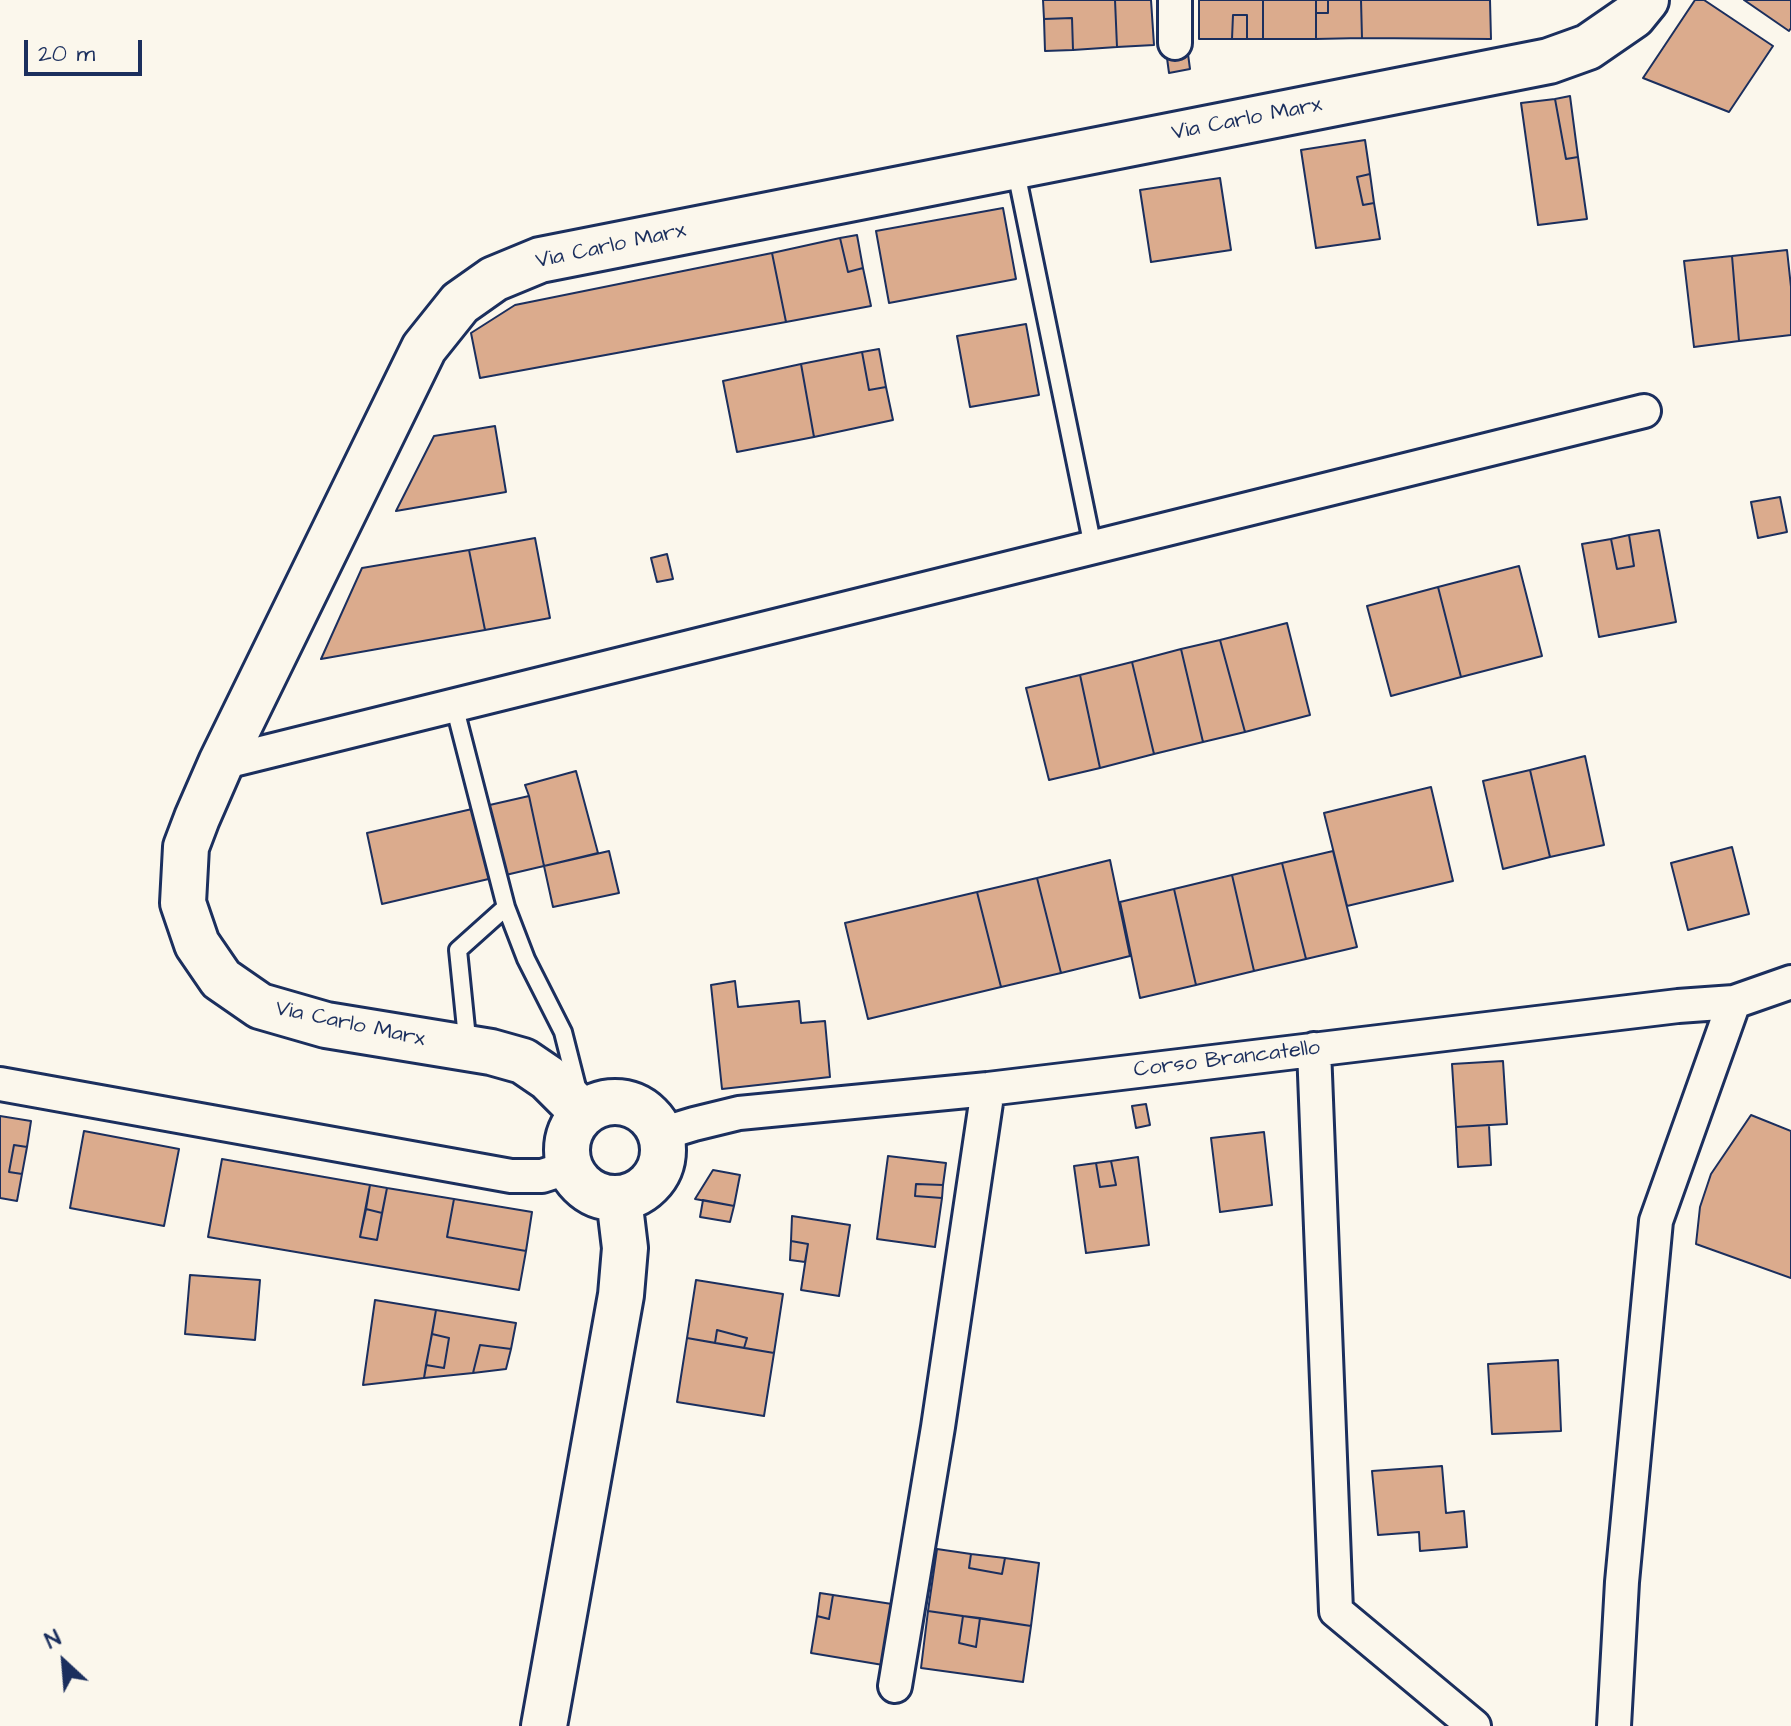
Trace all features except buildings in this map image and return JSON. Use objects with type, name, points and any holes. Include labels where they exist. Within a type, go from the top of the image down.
[{"type":"main road","name":"Via Carlo Marx","points":[[583,1113],[548,1078],[523,1061],[491,1052],[326,1025],[260,1006],[221,979],[197,944],[183,903],[186,847],[221,763],[424,348],[460,303],[494,279],[540,260],[1549,61],[1588,47],[1633,16],[1646,0]]},
{"type":"main road","points":[[621,1101],[634,1105],[646,1111],[661,1134],[664,1148],[662,1163],[656,1176],[633,1195],[603,1197],[577,1180],[570,1167],[568,1138],[583,1113],[595,1106],[621,1101]]},
{"type":"main road","points":[[544,1726],[621,1295],[625,1248],[619,1198]]},
{"type":"street","points":[[1175,0],[1175,43]]},
{"type":"street","points":[[221,763],[1644,411]]},
{"type":"street","name":"Corso Brancatello","points":[[661,1134],[739,1113],[988,1089],[1678,1006],[1734,1002],[1791,982]]},
{"type":"street","points":[[1614,1726],[1622,1582],[1656,1221],[1734,1002]]},
{"type":"street","points":[[1314,1049],[1336,1611],[1474,1726]]},
{"type":"street","points":[[0,1084],[511,1176],[542,1176],[570,1167]]},
{"type":"street","points":[[895,1686],[938,1427],[988,1089]]},
{"type":"lane","points":[[1015,165],[1093,547]]},
{"type":"lane","points":[[454,705],[506,907],[526,959],[563,1032],[583,1113]]},
{"type":"lane","points":[[469,1048],[458,950],[506,907]]}]
